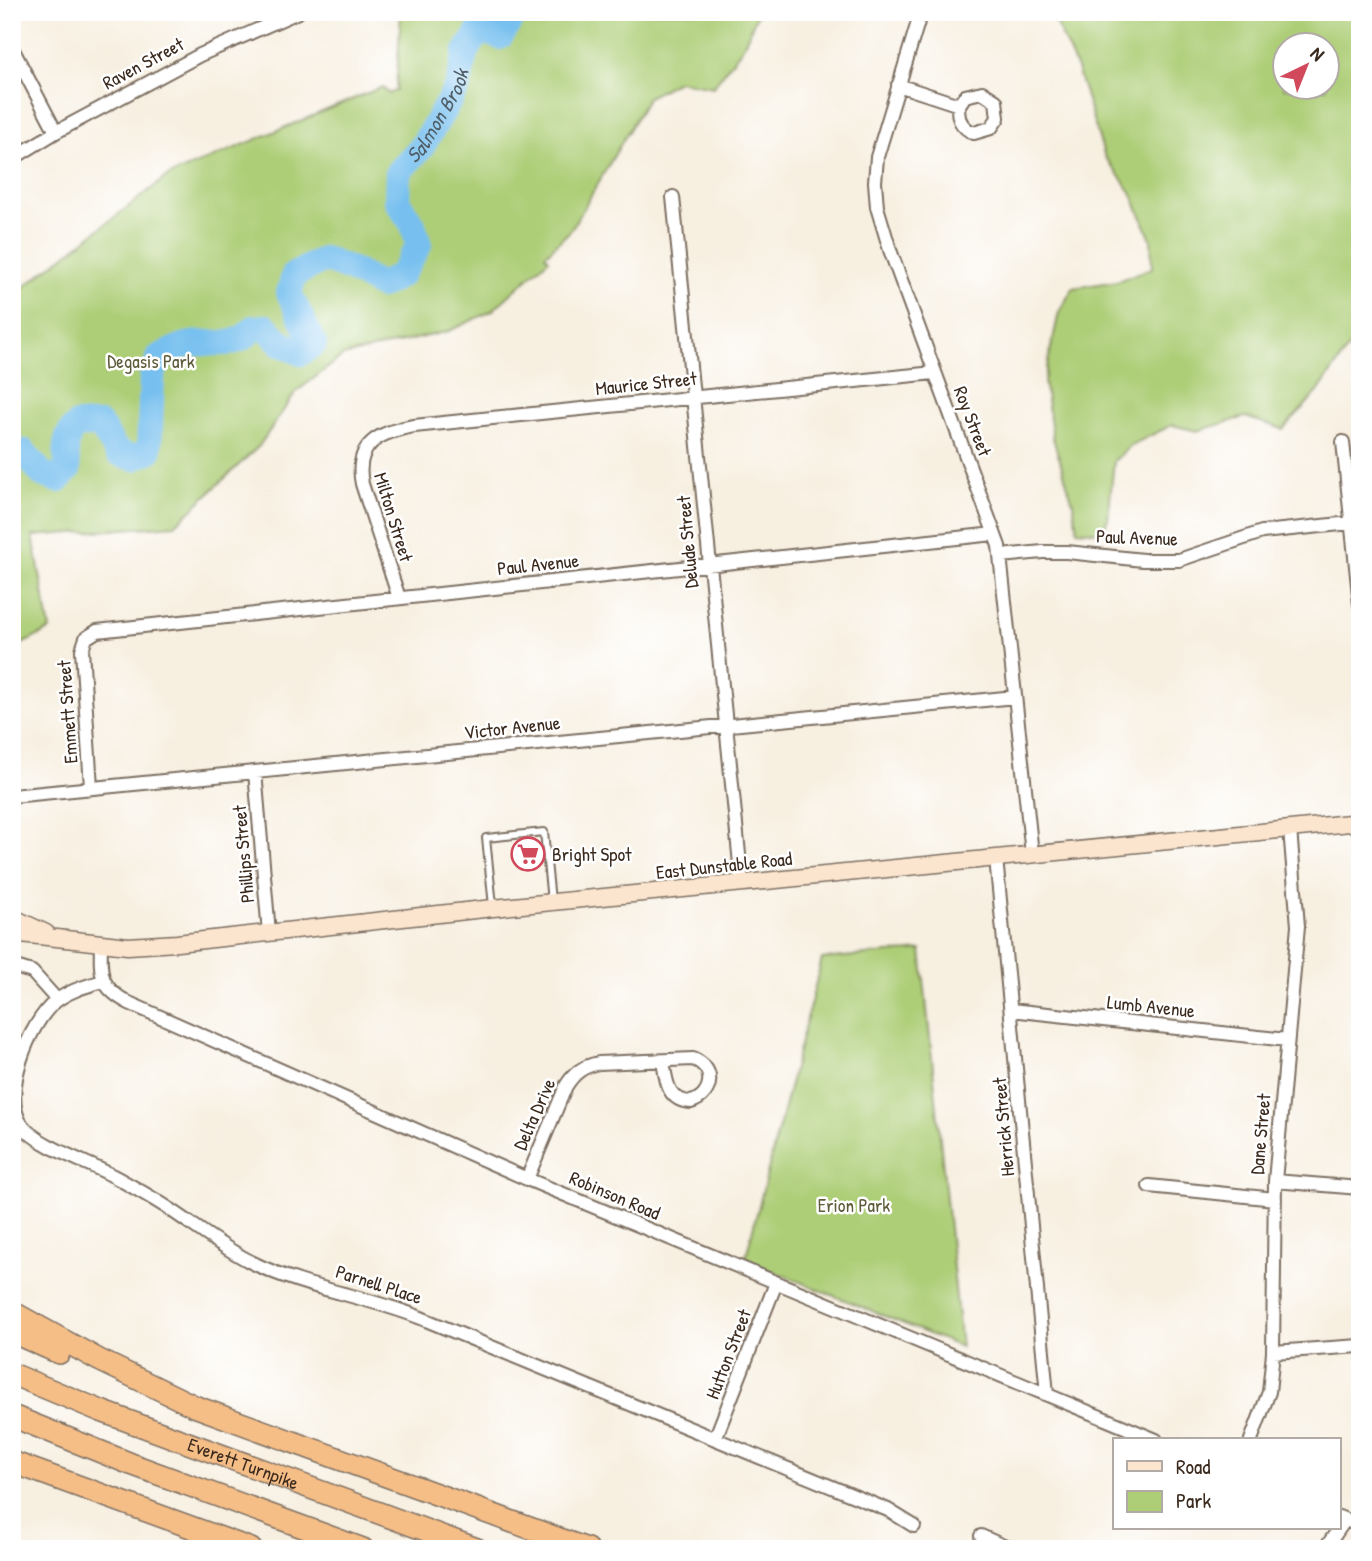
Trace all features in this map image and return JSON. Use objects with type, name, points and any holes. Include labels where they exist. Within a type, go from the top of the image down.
[{"type":"highway","points":[[12,1312],[99,1360],[194,1406]]},
{"type":"highway","points":[[12,1332],[107,1373],[194,1406],[587,1549]]},
{"type":"highway","name":"Everett Turnpike","points":[[12,1374],[101,1412],[477,1549]]},
{"type":"highway","name":"Everett Turnpike","points":[[12,1416],[131,1464],[363,1549]]},
{"type":"highway","points":[[12,1462],[251,1549]]},
{"type":"street","name":"Raven Street","points":[[12,159],[56,132],[200,54],[298,12]]},
{"type":"street","name":"Roy Street","points":[[921,12],[879,145],[874,182],[880,221],[1001,556],[1032,854]]},
{"type":"street","points":[[12,48],[56,132]]},
{"type":"street","points":[[898,85],[959,105]]},
{"type":"street","name":"Delude Street","points":[[673,197],[742,884]]},
{"type":"street","name":"Maurice Street","points":[[368,447],[380,435],[396,429],[934,373]]},
{"type":"street","points":[[1343,442],[1360,605]]},
{"type":"street","name":"Milton Street","points":[[368,447],[361,462],[362,484],[399,598]]},
{"type":"street","name":"Paul Avenue","points":[[1001,556],[1068,552],[1143,560],[1179,559],[1262,532],[1351,523]]},
{"type":"street","name":"Paul Avenue","points":[[88,636],[106,630],[994,534]]},
{"type":"street","name":"Emmett Street","points":[[88,636],[82,646],[82,655],[91,787]]},
{"type":"street","name":"Victor Avenue","points":[[12,796],[1015,697]]},
{"type":"street","name":"Phillips Street","points":[[255,772],[269,933]]},
{"type":"street","name":"East Dunstable Road","points":[[12,933],[101,945],[145,946],[493,908],[1360,822]]},
{"type":"street","name":"Dane Street","points":[[1252,1438],[1269,1392],[1273,1352],[1275,1181],[1298,926],[1290,830]]},
{"type":"street","name":"Herrick Street","points":[[996,858],[1047,1394]]},
{"type":"street","name":"East Dunstable Road","points":[[12,917],[51,937]]},
{"type":"street","points":[[101,945],[103,981]]},
{"type":"street","points":[[12,966],[32,972],[57,1000]]},
{"type":"street","name":"Parnell Place","points":[[103,981],[57,1000],[37,1024],[21,1060],[13,1097],[15,1122],[37,1138],[116,1177],[170,1209],[214,1241],[255,1264],[419,1317],[888,1510],[914,1526]]},
{"type":"street","name":"Robinson Road","points":[[103,981],[113,994],[129,1003],[527,1179],[1151,1438]]},
{"type":"street","name":"Lumb Avenue","points":[[1011,1010],[1287,1040]]},
{"type":"street","name":"Delta Drive","points":[[527,1179],[565,1086],[578,1070],[599,1063],[663,1061]]},
{"type":"street","points":[[1275,1181],[1360,1188]]},
{"type":"street","points":[[1149,1186],[1275,1199]]},
{"type":"street","name":"Hutton Street","points":[[715,1439],[776,1283]]},
{"type":"street","points":[[1273,1352],[1360,1346]]},
{"type":"street","points":[[1342,1519],[1360,1526]]},
{"type":"street","points":[[1325,1549],[1336,1530]]},
{"type":"street","points":[[981,1536],[1010,1549]]},
{"type":"lane","points":[[493,908],[486,838],[544,832],[552,903]]},
{"type":"green space","name":"Degasis Park","points":[[401,12],[758,12],[743,47],[713,87],[678,81],[648,97],[571,230],[545,255],[549,259],[492,311],[449,331],[343,356],[296,392],[259,446],[175,525],[33,536],[50,630],[12,649],[12,296],[168,176],[382,87],[389,94],[396,90]]},
{"type":"green space","points":[[1051,12],[1360,12],[1360,331],[1317,393],[1283,429],[1245,417],[1197,431],[1172,425],[1131,445],[1114,461],[1108,519],[1102,532],[1077,530],[1073,503],[1053,438],[1044,381],[1059,312],[1073,288],[1117,281],[1152,268],[1151,239],[1131,192],[1105,157],[1077,69]]},
{"type":"green space","name":"Erion Park","points":[[921,950],[961,1347],[745,1260],[822,959]]},
{"type":"waterway","name":"Salmon Brook","points":[[12,456],[24,452],[42,474],[58,480],[68,470],[66,446],[72,430],[77,425],[100,425],[118,453],[134,458],[149,451],[152,378],[159,357],[191,344],[232,342],[247,335],[254,328],[266,327],[281,343],[301,353],[314,344],[289,293],[294,275],[324,259],[381,286],[401,275],[419,245],[413,225],[397,201],[398,172],[421,148],[458,86],[466,52],[480,30],[500,37],[516,12]]},
{"type":"place","name":"Bright Spot","points":[[528,854]]}]
